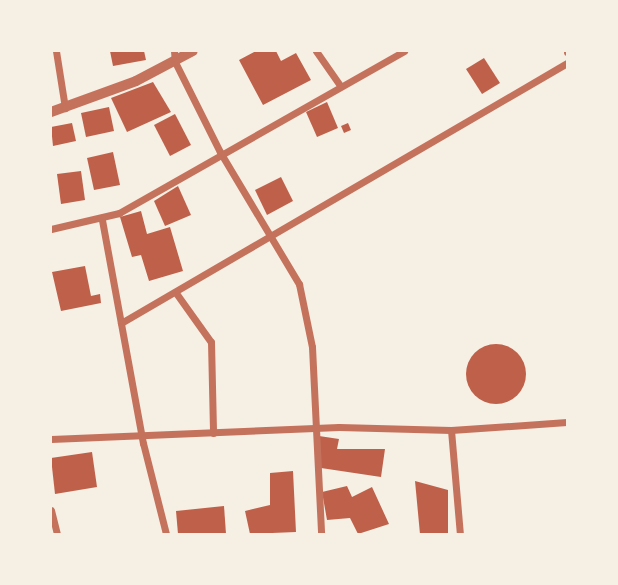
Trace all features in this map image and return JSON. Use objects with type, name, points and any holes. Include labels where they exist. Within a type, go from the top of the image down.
[{"type":"street","points":[[56,51],[65,108]]},
{"type":"street","points":[[51,112],[65,108],[174,56],[194,51]]},
{"type":"street","points":[[316,51],[339,84]]},
{"type":"street","points":[[51,229],[102,220],[141,202],[220,152],[339,84],[404,51]]},
{"type":"street","points":[[174,56],[220,152],[299,284],[312,347],[313,429],[321,534]]},
{"type":"street","points":[[121,323],[272,239],[567,62]]},
{"type":"street","points":[[102,220],[142,435],[166,534]]},
{"type":"street","points":[[176,293],[211,342],[213,433]]},
{"type":"street","points":[[51,439],[313,429],[451,430],[567,422]]},
{"type":"street","points":[[451,430],[460,534]]},
{"type":"street","points":[[51,510],[57,534]]},
{"type":"building","points":[[110,51],[144,51],[146,60],[113,66]]},
{"type":"building","points":[[256,51],[276,51],[281,61],[296,53],[311,80],[263,105],[239,60]]},
{"type":"building","points":[[484,58],[500,83],[482,94],[466,69]]},
{"type":"building","points":[[153,82],[171,112],[127,132],[111,98]]},
{"type":"building","points":[[327,102],[338,128],[317,137],[306,112]]},
{"type":"building","points":[[109,107],[114,131],[86,137],[81,113]]},
{"type":"building","points":[[175,114],[191,145],[170,156],[154,125]]},
{"type":"building","points":[[72,123],[76,141],[53,146],[51,127]]},
{"type":"building","points":[[348,123],[351,130],[344,133],[341,126]]},
{"type":"building","points":[[113,152],[120,185],[94,190],[87,158]]},
{"type":"building","points":[[81,171],[85,200],[61,204],[57,174]]},
{"type":"building","points":[[281,177],[293,201],[267,215],[255,190]]},
{"type":"building","points":[[178,186],[191,215],[165,226],[154,201]]},
{"type":"building","points":[[141,211],[147,234],[170,227],[183,271],[149,281],[141,255],[132,257],[120,217]]},
{"type":"building","points":[[85,266],[91,296],[100,294],[101,303],[61,311],[52,272]]},
{"type":"building","points":[[490,344],[502,344],[521,357],[526,374],[524,386],[513,399],[502,404],[490,404],[471,391],[466,380],[466,368],[479,349]]},
{"type":"building","points":[[319,436],[339,439],[337,449],[385,449],[381,477],[321,468]]},
{"type":"building","points":[[92,452],[97,487],[55,494],[51,458]]},
{"type":"building","points":[[293,471],[296,532],[250,534],[245,511],[270,505],[270,473]]},
{"type":"building","points":[[415,481],[448,490],[448,533],[420,534]]},
{"type":"building","points":[[347,486],[352,497],[372,487],[389,524],[358,534],[350,518],[327,520],[322,492]]},
{"type":"building","points":[[224,506],[226,534],[178,534],[176,511]]}]
